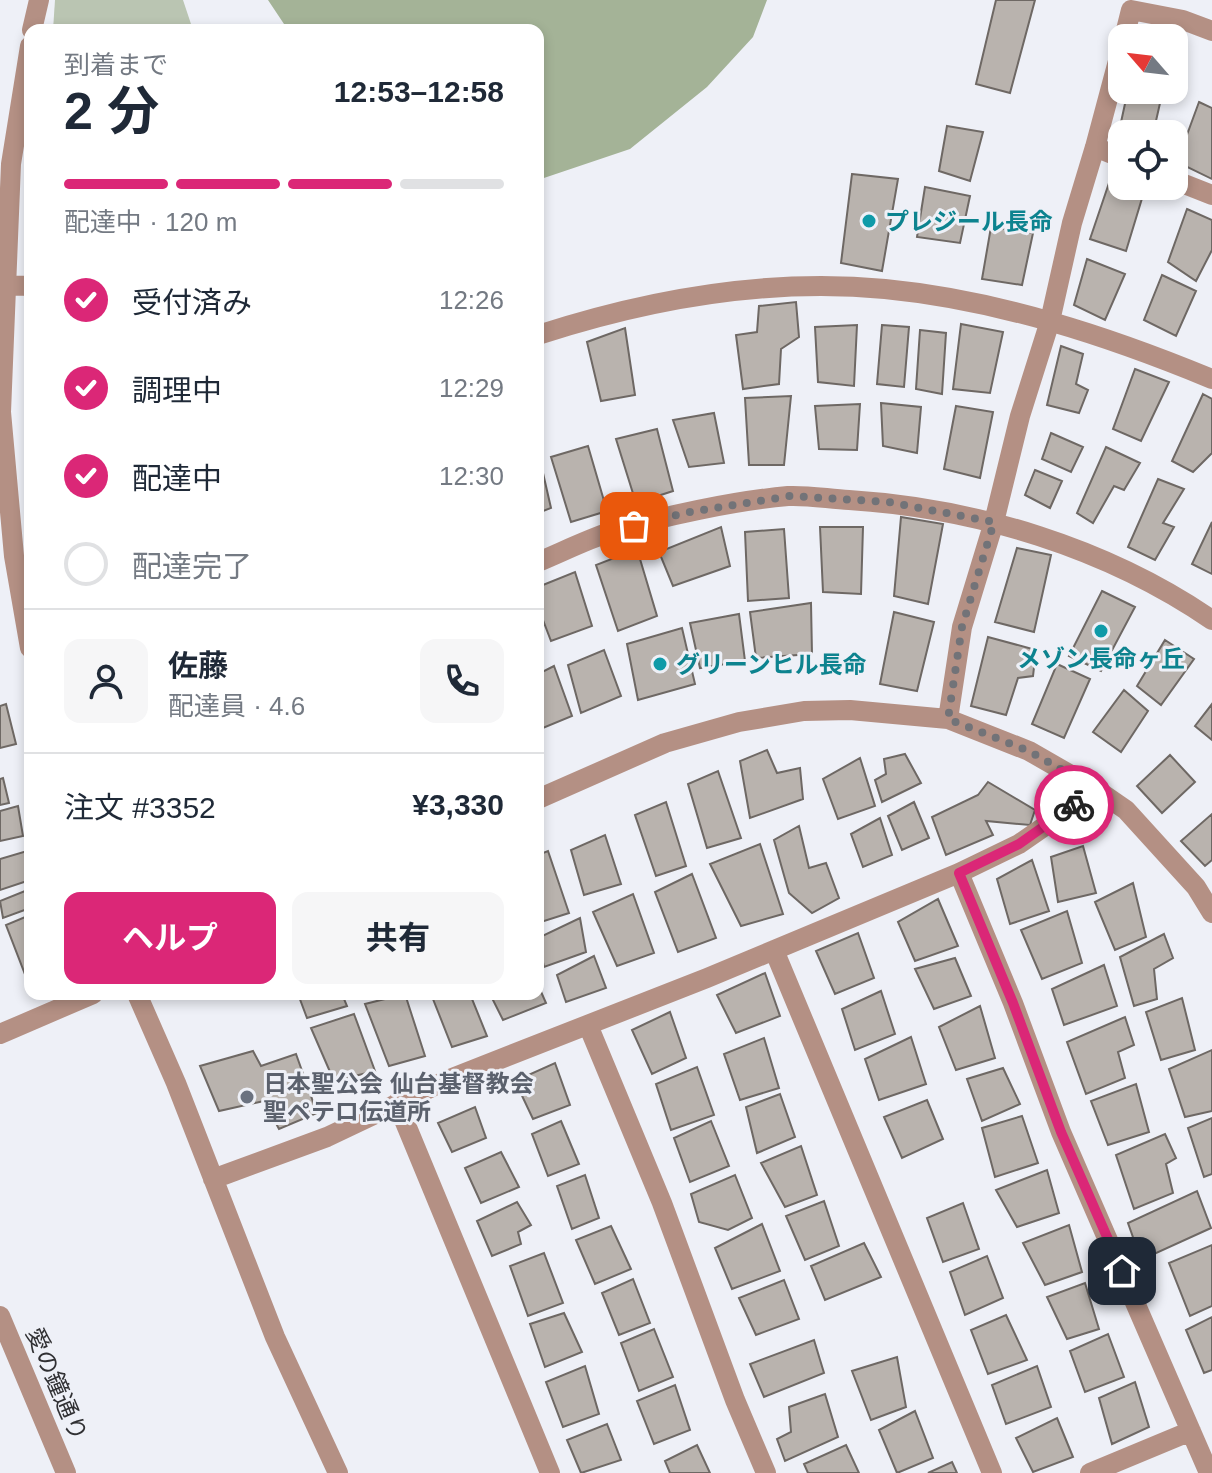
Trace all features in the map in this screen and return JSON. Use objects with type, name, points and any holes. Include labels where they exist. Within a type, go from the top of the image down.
[{"type":"street","points":[[33,24],[39,0]]},
{"type":"street","points":[[1128,24],[1131,10],[1183,20],[1212,31]]},
{"type":"street","points":[[24,83],[11,164],[3,285],[1,412],[14,556],[24,614]]},
{"type":"street","points":[[948,719],[962,627],[994,522],[1020,416],[1050,321],[1072,223],[1108,98]]},
{"type":"street","points":[[1095,147],[1108,152]]},
{"type":"street","points":[[1188,186],[1212,195]]},
{"type":"street","points":[[3,285],[24,286]]},
{"type":"street","points":[[544,333],[590,318],[679,299],[785,287],[885,289],[967,302],[1050,321],[1148,353],[1212,379]]},
{"type":"street","points":[[544,559],[609,532],[684,513],[790,496],[888,502],[994,522],[1091,555],[1185,602],[1212,620]]},
{"type":"street","points":[[544,796],[665,743],[739,722],[804,711],[850,710],[948,719],[1029,751],[1126,810],[1196,887],[1212,913]]},
{"type":"street","points":[[213,1179],[327,1137],[447,1080],[959,873],[1019,844],[1097,790]]},
{"type":"street","points":[[959,873],[1013,1003],[1061,1132],[1209,1473]]},
{"type":"street","points":[[774,950],[992,1473]]},
{"type":"street","points":[[0,1034],[79,1000]]},
{"type":"street","points":[[140,1000],[176,1083],[275,1337],[338,1473]]},
{"type":"street","points":[[588,1025],[662,1203],[735,1400],[766,1473]]},
{"type":"street","points":[[397,1103],[550,1473]]},
{"type":"street","name":"愛の鐘通り","points":[[0,1316],[66,1473]]},
{"type":"street","points":[[1090,1473],[1191,1431]]},
{"type":"green space","points":[[55,0],[183,0],[191,24],[53,24]]},
{"type":"green space","points":[[268,0],[767,0],[753,37],[707,87],[630,149],[544,178],[544,24],[284,24]]},
{"type":"building","points":[[996,0],[1035,0],[1010,93],[976,84]]},
{"type":"building","points":[[1199,102],[1212,108],[1212,179],[1188,167],[1188,132]]},
{"type":"building","points":[[1125,104],[1160,104],[1156,120],[1121,120]]},
{"type":"building","points":[[947,126],[983,132],[970,181],[939,171]]},
{"type":"building","name":"プレジール長命","points":[[852,174],[898,179],[882,271],[841,263]]},
{"type":"building","points":[[1108,186],[1108,200],[1141,200],[1126,251],[1090,239]]},
{"type":"building","points":[[925,187],[970,196],[960,243],[917,237]]},
{"type":"building","points":[[1187,209],[1212,220],[1212,250],[1196,281],[1168,262]]},
{"type":"building","points":[[991,227],[1033,233],[1022,285],[982,279]]},
{"type":"building","points":[[1087,259],[1125,274],[1105,320],[1074,305]]},
{"type":"building","points":[[1162,275],[1196,291],[1176,336],[1144,320]]},
{"type":"building","points":[[796,302],[799,337],[781,349],[779,384],[743,389],[736,335],[757,332],[759,306]]},
{"type":"building","points":[[961,324],[1003,332],[990,393],[953,389]]},
{"type":"building","points":[[857,325],[854,386],[818,382],[815,327]]},
{"type":"building","points":[[882,325],[909,327],[904,387],[877,384]]},
{"type":"building","points":[[625,328],[635,395],[601,401],[587,342]]},
{"type":"building","points":[[920,330],[946,333],[942,394],[916,389]]},
{"type":"building","points":[[1061,346],[1083,354],[1076,384],[1088,390],[1079,413],[1047,405]]},
{"type":"building","points":[[1135,369],[1169,382],[1141,441],[1113,429]]},
{"type":"building","points":[[1203,394],[1212,399],[1212,453],[1193,472],[1172,461]]},
{"type":"building","points":[[791,396],[784,465],[749,465],[745,398]]},
{"type":"building","points":[[881,403],[921,407],[917,453],[883,446]]},
{"type":"building","points":[[860,404],[857,450],[819,449],[815,406]]},
{"type":"building","points":[[956,406],[993,412],[980,478],[944,469]]},
{"type":"building","points":[[714,413],[724,463],[689,467],[673,420]]},
{"type":"building","points":[[657,429],[673,491],[636,503],[616,439]]},
{"type":"building","points":[[1051,433],[1083,447],[1071,472],[1042,459]]},
{"type":"building","points":[[588,446],[607,511],[571,522],[551,457]]},
{"type":"building","points":[[1106,447],[1140,463],[1124,490],[1114,486],[1093,523],[1077,513]]},
{"type":"building","points":[[1035,470],[1062,481],[1050,508],[1025,495]]},
{"type":"building","points":[[544,477],[551,508],[544,511]]},
{"type":"building","points":[[1158,479],[1184,489],[1163,523],[1174,527],[1155,560],[1128,547]]},
{"type":"building","points":[[901,517],[943,524],[928,604],[894,596]]},
{"type":"building","points":[[1212,522],[1212,574],[1192,564]]},
{"type":"building","points":[[721,527],[730,566],[673,586],[659,552]]},
{"type":"building","points":[[820,527],[863,527],[861,594],[823,592]]},
{"type":"building","points":[[784,529],[789,598],[748,601],[745,532]]},
{"type":"building","points":[[1017,548],[1051,555],[1034,632],[995,622]]},
{"type":"building","points":[[637,549],[657,616],[618,631],[596,565]]},
{"type":"building","points":[[575,572],[592,626],[551,641],[544,623],[544,585]]},
{"type":"building","name":"メゾン長命ヶ丘","points":[[1102,591],[1135,607],[1101,671],[1069,656]]},
{"type":"building","points":[[811,603],[812,654],[756,658],[750,612]]},
{"type":"building","points":[[894,612],[934,622],[917,691],[880,684]]},
{"type":"building","points":[[739,614],[745,661],[700,668],[690,623]]},
{"type":"building","name":"グリーンヒル長命","points":[[682,628],[695,684],[638,700],[627,644]]},
{"type":"building","points":[[988,637],[1036,650],[1033,676],[1018,678],[1006,715],[971,706]]},
{"type":"building","points":[[1165,640],[1194,659],[1161,705],[1137,686]]},
{"type":"building","points":[[604,650],[621,696],[581,713],[568,665]]},
{"type":"building","points":[[1057,664],[1090,679],[1064,738],[1032,724]]},
{"type":"building","points":[[554,666],[572,716],[544,728],[544,671]]},
{"type":"building","points":[[1124,690],[1148,711],[1121,752],[1093,732]]},
{"type":"building","points":[[6,704],[16,744],[0,748],[0,706]]},
{"type":"building","points":[[1212,704],[1212,740],[1195,726]]},
{"type":"building","points":[[767,750],[777,773],[800,768],[803,799],[750,818],[740,761]]},
{"type":"building","points":[[905,754],[921,783],[882,802],[875,780],[886,774],[884,759]]},
{"type":"building","points":[[1170,755],[1195,782],[1162,813],[1137,786]]},
{"type":"building","points":[[860,758],[875,806],[838,819],[823,779]]},
{"type":"building","points":[[718,771],[741,838],[707,848],[688,784]]},
{"type":"building","points":[[3,778],[9,803],[0,805],[0,779]]},
{"type":"building","points":[[988,782],[1035,810],[1030,825],[986,821],[993,835],[946,855],[932,817],[978,795]]},
{"type":"building","points":[[666,802],[686,866],[656,876],[635,815]]},
{"type":"building","points":[[914,802],[929,838],[902,850],[888,816]]},
{"type":"building","points":[[18,806],[23,836],[0,841],[0,811]]},
{"type":"building","points":[[1212,814],[1212,860],[1205,866],[1181,841]]},
{"type":"building","points":[[880,818],[892,855],[863,867],[851,834]]},
{"type":"building","points":[[799,826],[809,868],[826,863],[839,898],[812,913],[789,893],[774,840]]},
{"type":"building","points":[[605,835],[621,884],[584,895],[571,850]]},
{"type":"building","points":[[760,844],[783,914],[741,926],[710,864]]},
{"type":"building","points":[[1083,846],[1096,893],[1058,902],[1051,857]]},
{"type":"building","points":[[548,851],[569,913],[544,921],[544,853]]},
{"type":"building","points":[[24,852],[24,882],[0,890],[0,859]]},
{"type":"building","points":[[1032,860],[1049,911],[1010,924],[997,879]]},
{"type":"building","points":[[692,874],[716,938],[678,952],[655,892]]},
{"type":"building","points":[[1133,883],[1146,937],[1115,950],[1095,902]]},
{"type":"building","points":[[24,891],[24,910],[3,918],[0,901]]},
{"type":"building","points":[[633,894],[654,953],[617,966],[593,912]]},
{"type":"building","points":[[938,899],[958,946],[915,961],[898,922]]},
{"type":"building","points":[[1067,911],[1082,963],[1042,979],[1021,930]]},
{"type":"building","points":[[24,918],[24,972],[6,925]]},
{"type":"building","points":[[580,918],[586,952],[544,967],[544,935]]},
{"type":"building","points":[[858,933],[874,978],[835,994],[816,951]]},
{"type":"building","points":[[1164,934],[1173,958],[1154,969],[1157,999],[1134,1006],[1120,957]]},
{"type":"building","points":[[594,956],[606,988],[566,1002],[557,975]]},
{"type":"building","points":[[955,958],[971,996],[934,1009],[915,969]]},
{"type":"building","points":[[1104,965],[1117,1006],[1064,1025],[1052,989]]},
{"type":"building","points":[[765,973],[780,1016],[736,1033],[717,995]]},
{"type":"building","points":[[881,991],[895,1034],[855,1050],[842,1009]]},
{"type":"building","points":[[544,998],[546,1003],[503,1020],[493,1000]]},
{"type":"building","points":[[1182,998],[1195,1050],[1161,1060],[1146,1012]]},
{"type":"building","points":[[300,1000],[344,1000],[347,1006],[307,1018]]},
{"type":"building","points":[[381,1000],[407,1000],[425,1056],[389,1066],[365,1004]]},
{"type":"building","points":[[433,1000],[472,1000],[487,1036],[452,1047]]},
{"type":"building","points":[[980,1006],[995,1058],[956,1070],[939,1027]]},
{"type":"building","points":[[670,1012],[686,1058],[652,1074],[632,1030]]},
{"type":"building","points":[[354,1014],[375,1071],[334,1081],[311,1028]]},
{"type":"building","points":[[1125,1017],[1134,1045],[1118,1052],[1125,1078],[1086,1094],[1067,1042]]},
{"type":"building","points":[[911,1037],[926,1084],[879,1100],[865,1059]]},
{"type":"building","points":[[764,1038],[779,1088],[740,1100],[724,1054]]},
{"type":"building","points":[[1212,1050],[1212,1111],[1185,1117],[1169,1069]]},
{"type":"building","points":[[253,1051],[261,1066],[296,1054],[317,1113],[279,1129],[264,1101],[219,1111],[200,1066]]},
{"type":"building","points":[[555,1063],[570,1105],[533,1119],[515,1081]]},
{"type":"building","points":[[697,1067],[714,1115],[671,1130],[656,1084]]},
{"type":"building","points":[[1003,1068],[1020,1104],[982,1121],[967,1079]]},
{"type":"building","points":[[1136,1084],[1149,1132],[1108,1145],[1091,1101]]},
{"type":"building","points":[[780,1094],[795,1137],[757,1153],[746,1107]]},
{"type":"building","points":[[927,1100],[943,1139],[902,1158],[884,1117]]},
{"type":"building","points":[[475,1107],[486,1138],[452,1152],[438,1123]]},
{"type":"building","points":[[1022,1116],[1038,1163],[995,1177],[982,1128]]},
{"type":"building","points":[[1212,1118],[1212,1174],[1204,1177],[1188,1128]]},
{"type":"building","points":[[561,1121],[579,1164],[548,1176],[532,1134]]},
{"type":"building","points":[[711,1121],[729,1166],[690,1182],[674,1138]]},
{"type":"building","points":[[1165,1134],[1176,1158],[1166,1164],[1173,1193],[1134,1209],[1116,1155]]},
{"type":"building","points":[[801,1146],[817,1195],[785,1207],[761,1163]]},
{"type":"building","points":[[501,1152],[519,1187],[481,1203],[465,1168]]},
{"type":"building","points":[[1047,1170],[1059,1213],[1017,1227],[996,1190]]},
{"type":"building","points":[[585,1175],[599,1218],[572,1229],[557,1186]]},
{"type":"building","points":[[735,1175],[752,1218],[728,1230],[699,1222],[691,1194]]},
{"type":"building","points":[[1197,1191],[1211,1228],[1141,1260],[1128,1223]]},
{"type":"building","points":[[824,1201],[839,1246],[805,1260],[786,1216]]},
{"type":"building","points":[[517,1202],[531,1225],[518,1232],[521,1244],[492,1256],[477,1221]]},
{"type":"building","points":[[963,1203],[979,1249],[943,1262],[927,1218]]},
{"type":"building","points":[[762,1224],[780,1271],[732,1289],[715,1248]]},
{"type":"building","points":[[1069,1225],[1082,1272],[1045,1285],[1023,1243]]},
{"type":"building","points":[[611,1226],[631,1269],[595,1284],[576,1240]]},
{"type":"building","points":[[864,1243],[881,1277],[825,1300],[811,1266]]},
{"type":"building","points":[[1212,1245],[1212,1306],[1190,1316],[1169,1263]]},
{"type":"building","points":[[544,1253],[563,1303],[528,1316],[510,1266]]},
{"type":"building","points":[[987,1256],[1003,1298],[965,1315],[950,1272]]},
{"type":"building","points":[[633,1279],[650,1323],[619,1335],[602,1293]]},
{"type":"building","points":[[784,1280],[799,1319],[756,1335],[739,1298]]},
{"type":"building","points":[[1085,1283],[1099,1329],[1067,1339],[1047,1297]]},
{"type":"building","points":[[564,1313],[582,1352],[545,1367],[530,1324]]},
{"type":"building","points":[[1006,1315],[1027,1360],[988,1374],[971,1330]]},
{"type":"building","points":[[1212,1317],[1212,1370],[1204,1373],[1186,1330]]},
{"type":"building","points":[[654,1329],[673,1377],[639,1391],[621,1343]]},
{"type":"building","points":[[1108,1334],[1124,1377],[1085,1392],[1070,1351]]},
{"type":"building","points":[[814,1340],[824,1373],[764,1397],[750,1364]]},
{"type":"building","points":[[897,1357],[906,1407],[871,1420],[852,1371]]},
{"type":"building","points":[[585,1366],[599,1414],[563,1427],[546,1382]]},
{"type":"building","points":[[1037,1366],[1051,1407],[1006,1424],[992,1385]]},
{"type":"building","points":[[1135,1382],[1149,1427],[1112,1444],[1099,1398]]},
{"type":"building","points":[[675,1385],[690,1430],[654,1444],[637,1401]]},
{"type":"building","points":[[825,1394],[838,1437],[785,1461],[777,1439],[791,1432],[789,1407]]},
{"type":"building","points":[[915,1411],[933,1458],[897,1473],[879,1430]]},
{"type":"building","points":[[1057,1418],[1073,1457],[1033,1472],[1016,1438]]},
{"type":"building","points":[[607,1424],[621,1460],[581,1473],[567,1440]]},
{"type":"building","points":[[697,1445],[710,1473],[670,1473],[665,1461]]},
{"type":"building","points":[[846,1445],[859,1473],[808,1473],[804,1464]]},
{"type":"building","points":[[952,1462],[957,1473],[928,1473]]},
{"type":"way so far","points":[[634,526],[684,513],[790,496],[888,502],[994,522],[962,627],[948,719],[1029,751],[1097,790],[1074,805]]},
{"type":"place","name":"プレジール長命","points":[[869,221]]},
{"type":"place","name":"メゾン長命ヶ丘","points":[[1101,631]]},
{"type":"place","name":"グリーンヒル長命","points":[[660,664]]},
{"type":"place","name":"日本聖公会 仙台基督教会 聖ペテロ伝道所","points":[[247,1097]]},
{"type":"route","points":[[1074,805],[1019,844],[959,873],[1013,1003],[1061,1132],[1122,1271]]}]
